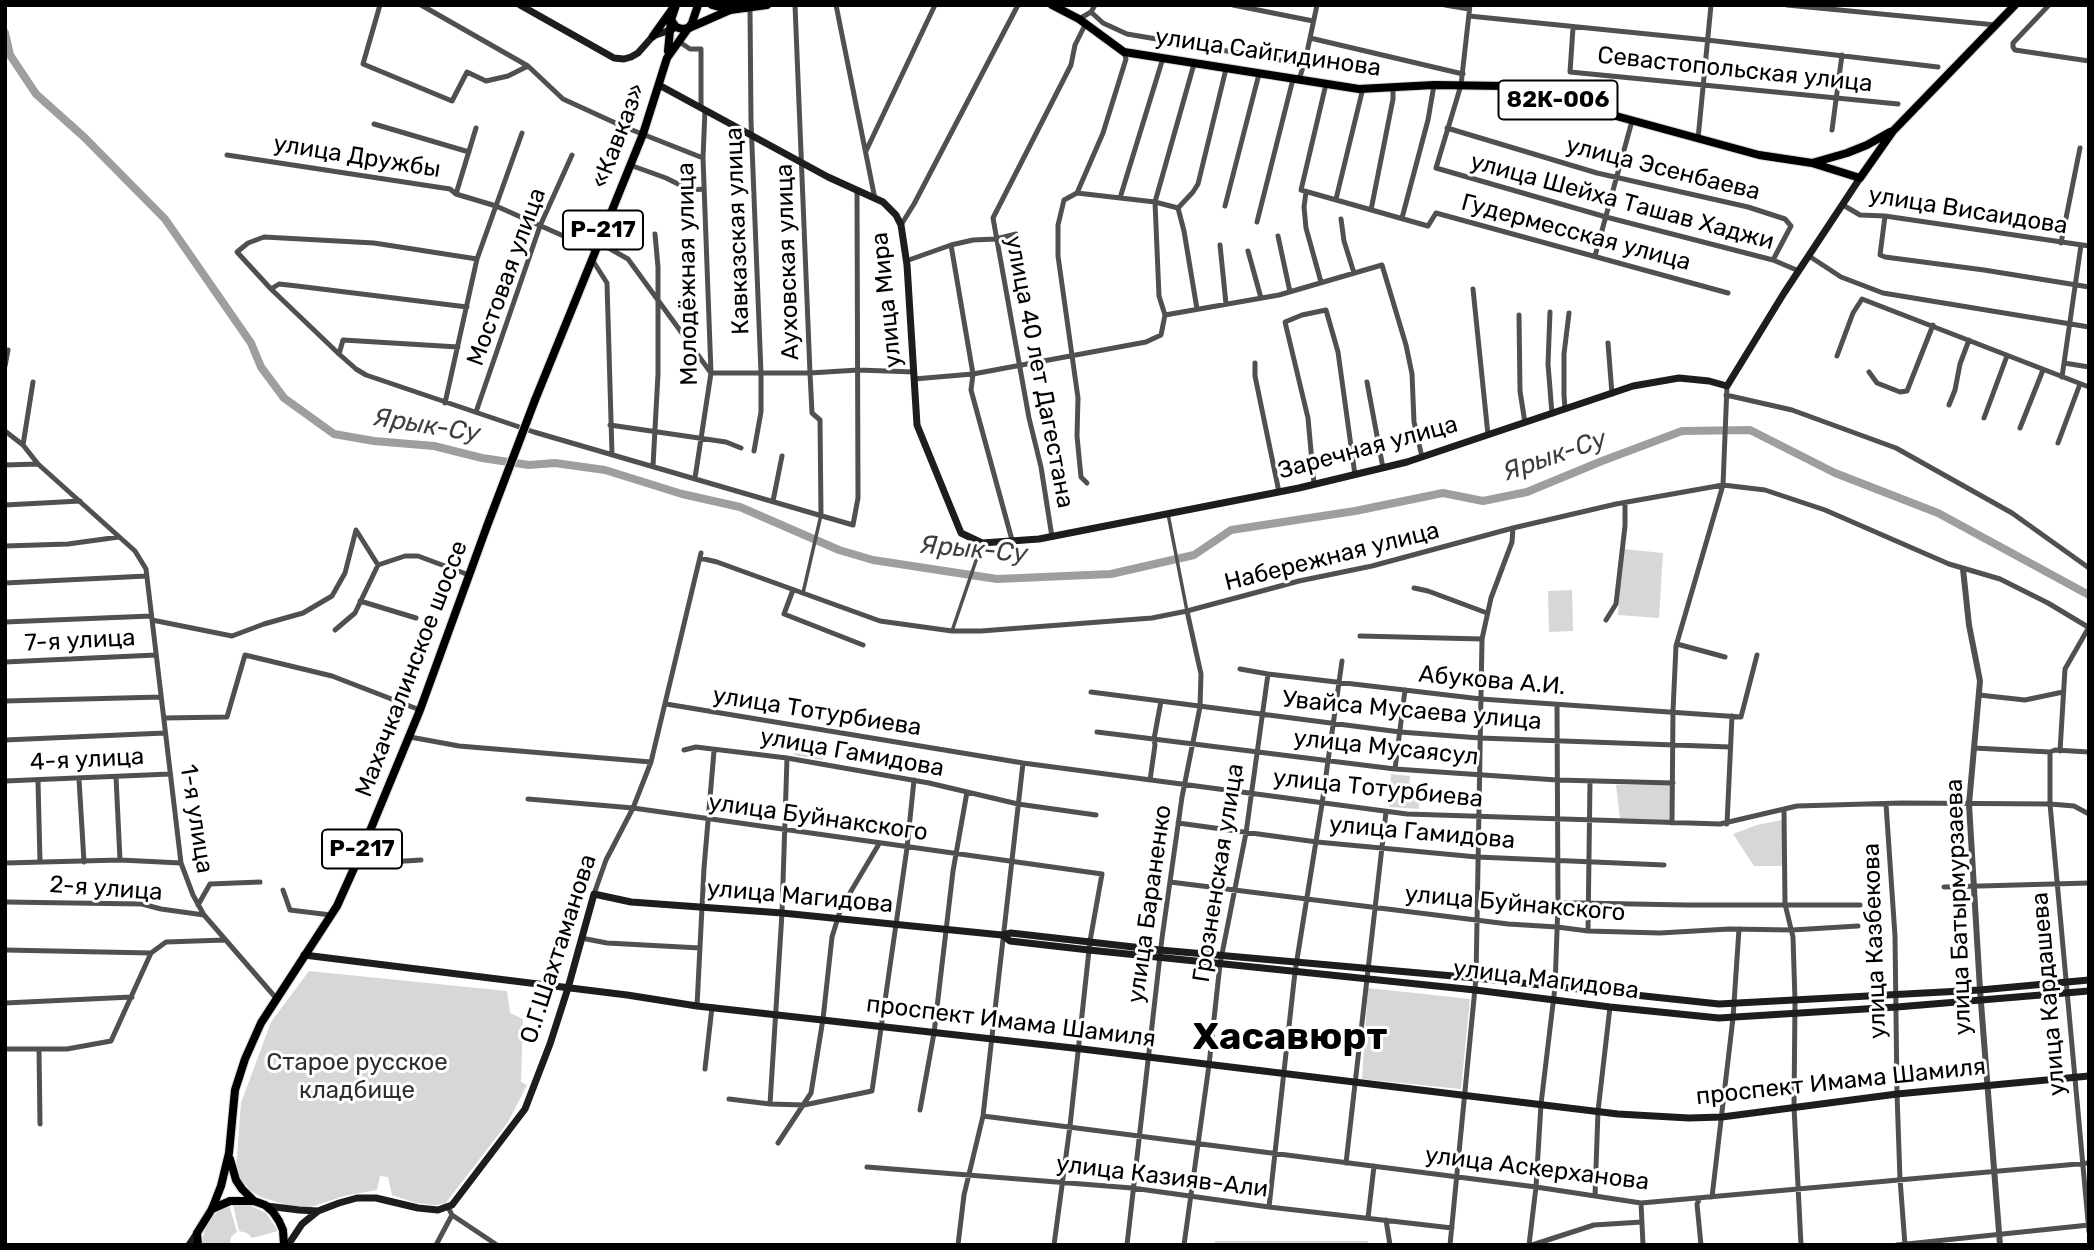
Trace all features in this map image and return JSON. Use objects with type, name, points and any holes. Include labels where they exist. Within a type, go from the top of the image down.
[{"type":"main road","points":[[520,5],[614,58],[624,59],[638,53],[653,36],[674,26],[689,28],[730,10],[767,5]]},
{"type":"main road","name":"Р-217","points":[[653,36],[675,5]]},
{"type":"main road","name":"Р-217","points":[[667,58],[674,26],[675,5]]},
{"type":"main road","name":"«Кавказ»","points":[[487,526],[534,400],[643,134],[667,58],[689,28],[698,5]]},
{"type":"main road","points":[[712,5],[730,10]]},
{"type":"main road","name":"улица Сайгидинова","points":[[1052,5],[1082,22],[1124,52],[1363,88],[1506,86],[1759,155],[1812,163],[1860,178]]},
{"type":"main road","name":"82К-006","points":[[1812,163],[1847,153],[1893,131],[2015,5]]},
{"type":"main road","points":[[659,85],[875,199]]},
{"type":"main road","points":[[1727,386],[1799,271],[1893,131]]},
{"type":"main road","name":"улица Мира","points":[[875,199],[891,208],[901,225],[906,261],[917,425],[961,533],[982,543]]},
{"type":"main road","name":"Заречная улица","points":[[982,543],[1052,537],[1355,475],[1422,457],[1633,386],[1679,378],[1727,386]]},
{"type":"main road","name":"Махачкалинское шоссе","points":[[197,1233],[212,1209],[221,1186],[229,1153],[235,1090],[245,1059],[261,1023],[331,915],[360,855],[410,737],[487,526]]},
{"type":"main road","name":"улица Магидова","points":[[594,894],[631,902],[1090,941],[1220,964],[1733,1018],[2089,991]]},
{"type":"main road","name":"О.Г.Шахтаманова","points":[[450,1211],[525,1109],[568,988],[594,894]]},
{"type":"main road","name":"улица Магидова","points":[[1002,935],[1010,941],[1089,950],[1297,961],[1734,1005],[1980,990],[2089,980]]},
{"type":"main road","name":"проспект Имама Шамиля","points":[[304,955],[697,1006],[1078,1048],[1465,1096],[1689,1118],[1722,1117],[1897,1094],[2089,1076]]},
{"type":"main road","name":"Р-217","points":[[229,1153],[236,1180],[254,1201]]},
{"type":"main road","points":[[212,1209],[230,1201],[254,1201],[299,1210],[318,1210],[357,1198],[376,1198],[418,1208],[450,1211]]},
{"type":"main road","points":[[265,1205],[279,1221],[286,1245]]},
{"type":"main road","points":[[286,1245],[302,1224],[318,1210]]},
{"type":"main road","points":[[197,1233],[198,1245]]},
{"type":"main road","name":"Р-217","points":[[189,1245],[197,1233]]},
{"type":"street","points":[[380,5],[363,64],[452,101],[467,72],[486,81],[508,76],[528,65]]},
{"type":"street","points":[[421,5],[528,65],[535,75],[563,99],[703,158]]},
{"type":"street","name":"Ауховская улица","points":[[795,5],[810,373],[813,413],[820,420],[820,516]]},
{"type":"street","name":"улица Мира","points":[[836,5],[875,199]]},
{"type":"street","points":[[865,153],[935,5]]},
{"type":"street","points":[[901,225],[1018,5]]},
{"type":"street","points":[[1082,22],[1095,5]]},
{"type":"street","points":[[1233,5],[1313,21]]},
{"type":"street","points":[[1257,222],[1296,79],[1304,64],[1317,5]]},
{"type":"street","points":[[1445,5],[1573,28],[1707,40],[1938,67]]},
{"type":"street","points":[[1698,139],[1711,5]]},
{"type":"street","points":[[1787,5],[1997,24]]},
{"type":"street","points":[[2049,5],[2013,43],[2015,50],[2089,61]]},
{"type":"street","name":"Кавказская улица","points":[[750,8],[761,373],[761,412],[754,451]]},
{"type":"street","points":[[1447,128],[1461,85],[1469,10]]},
{"type":"street","points":[[1091,12],[1103,23],[1127,34],[1304,64]]},
{"type":"street","name":"улица 40 лет Дагестана","points":[[1052,537],[993,218],[1071,65],[1082,22]]},
{"type":"street","name":"Севастопольская улица","points":[[1573,28],[1570,72],[1898,104]]},
{"type":"street","points":[[1310,38],[1463,74]]},
{"type":"street","name":"Молодёжная улица","points":[[681,43],[690,49],[701,49],[703,109],[711,373],[695,478]]},
{"type":"street","points":[[1077,193],[1103,133],[1126,59],[1124,52]]},
{"type":"street","points":[[1832,131],[1842,55]]},
{"type":"street","points":[[1120,198],[1163,58]]},
{"type":"street","points":[[711,373],[858,370],[914,376],[973,374],[1146,342],[1161,335],[1164,315],[1159,296],[1155,202],[1194,64]]},
{"type":"street","points":[[1178,208],[1198,184],[1226,69]]},
{"type":"street","points":[[1225,206],[1259,74]]},
{"type":"street","points":[[1321,282],[1306,228],[1303,191],[1326,84]]},
{"type":"street","points":[[1402,218],[1428,120],[1434,85]]},
{"type":"street","points":[[1336,199],[1363,88]]},
{"type":"street","points":[[1371,210],[1393,88]]},
{"type":"street","points":[[1595,256],[1632,121]]},
{"type":"street","points":[[374,124],[469,152]]},
{"type":"street","points":[[456,194],[476,128]]},
{"type":"street","name":"улица Шейха Ташав Хаджи","points":[[1447,128],[1436,169],[1773,260],[1799,271]]},
{"type":"street","name":"улица Эсенбаева","points":[[1447,128],[1618,178],[1748,207],[1784,219],[1791,226],[1773,260]]},
{"type":"street","points":[[445,403],[477,258],[522,133]]},
{"type":"street","points":[[2061,243],[2080,148]]},
{"type":"street","name":"улица Дружбы","points":[[228,155],[450,189],[456,194],[496,206],[595,250],[628,259],[711,373]]},
{"type":"street","name":"Мостовая улица","points":[[476,412],[540,226],[572,155]]},
{"type":"street","points":[[630,165],[690,190],[704,189]]},
{"type":"street","points":[[477,258],[374,243],[264,237],[248,243],[237,252],[271,289],[339,354],[366,375],[534,432],[853,525],[859,498],[857,191]]},
{"type":"street","name":"Гудермесская улица","points":[[1303,191],[1428,226],[1436,213],[1728,292]]},
{"type":"street","points":[[1087,483],[1081,477],[1077,436],[1078,398],[1058,256],[1058,225],[1064,200],[1077,193],[1155,202],[1178,208]]},
{"type":"street","name":"улица Висаидова","points":[[1843,205],[1860,215],[1885,216],[2089,246]]},
{"type":"street","points":[[1178,208],[1197,309]]},
{"type":"street","points":[[1885,216],[1880,256],[2089,287]]},
{"type":"street","points":[[1341,219],[1353,273]]},
{"type":"street","points":[[653,466],[658,374],[658,267],[655,234]]},
{"type":"street","points":[[906,261],[951,245],[1016,234]]},
{"type":"street","points":[[1278,236],[1290,292]]},
{"type":"street","points":[[951,245],[973,374],[971,390],[1012,540]]},
{"type":"street","points":[[1220,245],[1226,304]]},
{"type":"street","points":[[2062,377],[2081,245]]},
{"type":"street","points":[[595,250],[594,264],[607,283],[612,454]]},
{"type":"street","points":[[1248,251],[1261,298]]},
{"type":"street","points":[[1809,256],[1841,277],[1882,293],[2089,327]]},
{"type":"street","points":[[1164,315],[1290,292],[1382,265],[1406,345],[1412,374],[1414,422],[1422,457]]},
{"type":"street","points":[[271,289],[279,285],[297,285],[467,307]]},
{"type":"street","points":[[1473,289],[1488,435]]},
{"type":"street","points":[[1837,356],[1853,313],[1862,299],[2089,387]]},
{"type":"street","points":[[1314,484],[1308,418],[1285,322],[1326,310],[1338,352],[1355,475]]},
{"type":"street","points":[[1550,312],[1548,364],[1552,414]]},
{"type":"street","points":[[1565,409],[1564,354],[1569,313]]},
{"type":"street","points":[[1519,315],[1520,391],[1525,423]]},
{"type":"street","points":[[1869,372],[1877,383],[1900,392],[1908,391],[1933,325]]},
{"type":"street","points":[[339,354],[343,340],[458,347]]},
{"type":"street","points":[[1949,405],[1969,340]]},
{"type":"street","points":[[1608,343],[1612,394]]},
{"type":"street","points":[[5,366],[8,350]]},
{"type":"street","points":[[1984,418],[2007,356]]},
{"type":"street","points":[[1255,363],[1257,388],[1279,492]]},
{"type":"street","points":[[2064,363],[2089,367]]},
{"type":"street","points":[[2020,428],[2043,370]]},
{"type":"street","points":[[23,445],[33,382]]},
{"type":"street","points":[[1367,382],[1382,468]]},
{"type":"street","points":[[2057,443],[2080,384]]},
{"type":"street","points":[[1672,823],[1673,711],[1677,644],[1723,485],[1727,386]]},
{"type":"street","points":[[1726,396],[1792,410],[1896,448],[2012,513],[2089,568]]},
{"type":"street","points":[[610,425],[726,442],[741,448]]},
{"type":"street","points":[[5,431],[135,551],[146,569],[147,576],[5,583]]},
{"type":"street","points":[[773,501],[782,456]]},
{"type":"street","points":[[5,465],[38,464]]},
{"type":"street","name":"Набережная улица","points":[[700,556],[880,621],[952,631],[981,631],[1152,618],[1299,581],[1372,566],[1513,528],[1723,485],[1765,490],[1825,510],[1964,569],[2000,579],[2089,627]]},
{"type":"street","points":[[5,505],[80,501]]},
{"type":"street","points":[[1606,620],[1616,604],[1625,503]]},
{"type":"street","points":[[1168,514],[1187,611]]},
{"type":"street","points":[[803,593],[820,516]]},
{"type":"street","points":[[1450,1245],[1476,978],[1482,639],[1495,584],[1509,553],[1513,528]]},
{"type":"street","points":[[5,622],[152,618],[232,636],[303,613],[332,596],[345,573],[356,530],[378,565]]},
{"type":"street","points":[[5,546],[68,544],[119,537]]},
{"type":"street","points":[[952,631],[982,543]]},
{"type":"street","points":[[335,630],[355,613],[378,565],[405,556],[418,556],[469,575]]},
{"type":"street","name":"О.Г.Шахтаманова","points":[[594,894],[606,860],[633,808],[651,762],[700,556]]},
{"type":"street","name":"улица Батырмурзаева","points":[[1964,569],[1969,625],[1979,671],[1969,804],[2000,1245]]},
{"type":"street","name":"1-я улица","points":[[147,576],[181,863],[204,915],[276,998]]},
{"type":"street","points":[[1415,588],[1487,612]]},
{"type":"street","points":[[793,590],[784,614],[863,645]]},
{"type":"street","points":[[360,601],[416,618]]},
{"type":"street","name":"улица Бараненко","points":[[1127,1245],[1160,954],[1184,785],[1200,707],[1201,674],[1187,611]]},
{"type":"street","points":[[2060,751],[2065,669],[2089,627]]},
{"type":"street","points":[[1360,636],[1482,639]]},
{"type":"street","points":[[1677,644],[1725,657]]},
{"type":"street","name":"7-я улица","points":[[5,662],[156,655]]},
{"type":"street","points":[[164,718],[227,717],[245,655],[332,676],[420,710]]},
{"type":"street","name":"Абукова А.И.","points":[[1240,669],[1481,699],[1741,717],[1757,655]]},
{"type":"street","points":[[1269,1207],[1295,972],[1317,842],[1342,661]]},
{"type":"street","name":"Грозненская улица","points":[[1184,1245],[1221,955],[1246,833],[1268,674]]},
{"type":"street","points":[[1395,769],[1405,690]]},
{"type":"street","name":"Увайса Мусаева улица","points":[[1091,692],[1400,732],[1480,738],[1730,747]]},
{"type":"street","points":[[1979,695],[2025,700],[2063,692]]},
{"type":"street","points":[[5,701],[161,697]]},
{"type":"street","points":[[1150,780],[1161,701]]},
{"type":"street","name":"улица Тотурбиева","points":[[666,704],[1024,763],[1386,812],[1478,818],[1727,824],[1797,806],[2050,804],[2074,806],[2089,814]]},
{"type":"street","points":[[1557,705],[1558,927],[1554,1001],[1541,1104],[1531,1245],[1594,1225],[1642,1222]]},
{"type":"street","points":[[1727,824],[1732,716]]},
{"type":"street","name":"улица Мусаясул","points":[[1097,732],[1395,769],[1590,781],[1673,783]]},
{"type":"street","points":[[5,740],[165,733]]},
{"type":"street","points":[[410,737],[459,746],[651,762]]},
{"type":"street","name":"улица Гамидова","points":[[684,750],[696,747],[787,758],[914,780],[1018,804],[1096,815]]},
{"type":"street","points":[[1974,748],[2089,752]]},
{"type":"street","points":[[697,1006],[714,751]]},
{"type":"street","name":"улица Кардашева","points":[[2050,752],[2050,804],[2074,1078],[2085,1163],[2089,1232]]},
{"type":"street","points":[[770,1104],[782,913],[787,758]]},
{"type":"street","points":[[958,1245],[964,1195],[983,1116],[1024,763]]},
{"type":"street","name":"4-я улица","points":[[5,781],[170,774]]},
{"type":"street","points":[[116,777],[120,860]]},
{"type":"street","points":[[79,779],[84,862]]},
{"type":"street","points":[[729,1100],[804,1105],[872,1091],[914,780]]},
{"type":"street","points":[[38,781],[40,862]]},
{"type":"street","points":[[1588,931],[1590,781]]},
{"type":"street","points":[[920,1110],[934,1032],[953,871],[968,792]]},
{"type":"street","name":"улица Буйнакского","points":[[528,799],[633,808],[1102,874],[1090,941]]},
{"type":"street","name":"улица Казбекова","points":[[1886,804],[1895,936],[1899,1179],[1905,1244]]},
{"type":"street","points":[[1784,810],[1785,904],[1792,930],[1795,1001],[1794,1107],[1801,1245]]},
{"type":"street","points":[[1346,1163],[1386,812]]},
{"type":"street","name":"улица Гамидова","points":[[1178,823],[1383,849],[1477,857],[1664,865]]},
{"type":"street","points":[[778,1143],[811,1093],[832,937],[841,908],[879,844]]},
{"type":"street","points":[[360,855],[389,862],[421,860]]},
{"type":"street","points":[[5,863],[120,860],[181,863]]},
{"type":"street","points":[[198,905],[210,884],[260,882]]},
{"type":"street","name":"улица Буйнакского","points":[[1170,882],[1476,920],[1588,931],[1660,933],[1858,926]]},
{"type":"street","points":[[1944,887],[2089,883]]},
{"type":"street","points":[[283,890],[290,910],[331,915]]},
{"type":"street","points":[[1476,901],[1860,905]]},
{"type":"street","name":"2-я улица","points":[[5,902],[142,904],[204,915]]},
{"type":"street","points":[[1712,1197],[1733,1018],[1740,929]]},
{"type":"street","points":[[581,938],[607,943],[700,948]]},
{"type":"street","points":[[5,1049],[67,1049],[111,1041],[151,953],[166,942],[225,940]]},
{"type":"street","points":[[1054,1245],[1090,941]]},
{"type":"street","points":[[5,950],[151,953]]},
{"type":"street","points":[[5,1003],[132,997]]},
{"type":"street","points":[[705,1069],[712,1007]]},
{"type":"street","points":[[1595,1196],[1598,1111],[1610,1007]]},
{"type":"street","points":[[39,1049],[40,1124]]},
{"type":"street","name":"улица Аскерханова","points":[[983,1116],[1536,1187],[1640,1203],[2085,1163]]},
{"type":"street","name":"улица Казияв-Али","points":[[867,1167],[1132,1188],[1452,1228]]},
{"type":"street","points":[[1368,1218],[1374,1167]]},
{"type":"street","points":[[1700,1198],[1697,1204],[1701,1245]]},
{"type":"street","points":[[1640,1203],[1643,1245]]},
{"type":"street","points":[[436,1245],[450,1211],[497,1245]]},
{"type":"street","points":[[1386,1220],[1390,1245]]},
{"type":"street","points":[[1897,1245],[2088,1225]]},
{"type":"green space","points":[[1623,549],[1663,553],[1659,618],[1618,615]]},
{"type":"green space","points":[[1572,590],[1573,631],[1549,632],[1548,591]]},
{"type":"green space","points":[[797,737],[825,742],[822,760],[794,755]]},
{"type":"green space","points":[[1391,774],[1410,776],[1409,790],[1420,792],[1419,809],[1389,807]]},
{"type":"green space","points":[[1616,785],[1671,785],[1670,821],[1620,820]]},
{"type":"green space","points":[[1782,820],[1782,866],[1754,866],[1733,834]]},
{"type":"green space","name":"Старое русское кладбище","points":[[309,971],[507,991],[510,1013],[523,1019],[521,1082],[527,1085],[508,1122],[445,1204],[416,1203],[392,1195],[388,1177],[380,1176],[377,1190],[344,1196],[311,1207],[293,1207],[261,1197],[251,1191],[238,1176],[236,1168],[241,1103],[271,1022]]},
{"type":"green space","points":[[1368,988],[1470,999],[1461,1089],[1362,1079]]},
{"type":"green space","points":[[247,1204],[266,1213],[278,1231],[252,1238],[239,1231],[233,1205]]},
{"type":"green space","points":[[229,1205],[237,1232],[231,1237],[230,1244],[202,1245],[207,1223],[217,1212]]},
{"type":"green space","points":[[1215,1241],[1368,1241],[1368,1245],[1215,1245]]},
{"type":"waterway","name":"Ярык-Су","points":[[5,33],[10,55],[36,94],[84,137],[165,219],[251,343],[261,367],[284,398],[334,434],[374,441],[434,446],[482,458],[529,465],[555,463],[605,470],[682,494],[740,507],[839,550],[873,560],[997,579],[1111,574],[1194,555],[1231,530],[1355,511],[1443,493],[1483,501],[1527,492],[1682,431],[1750,430],[1835,473],[1938,513],[2089,595]]},
{"type":"district","name":"Хасавюрт","points":[[1290,1038]]}]
